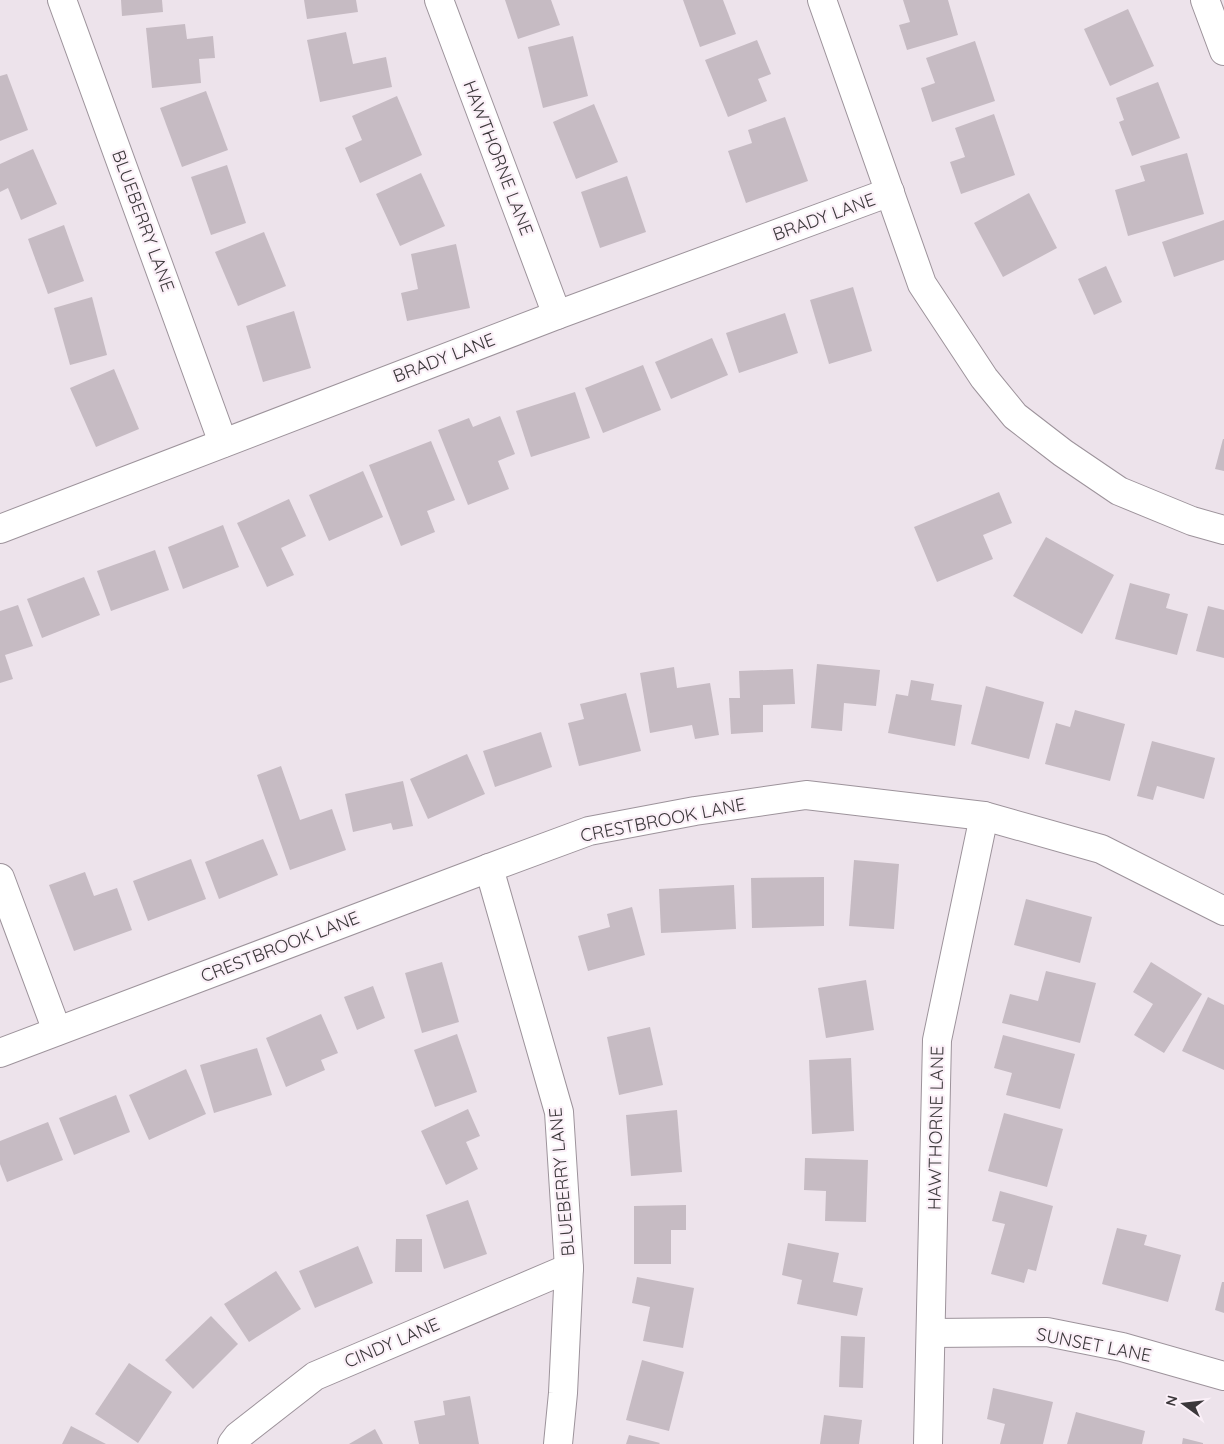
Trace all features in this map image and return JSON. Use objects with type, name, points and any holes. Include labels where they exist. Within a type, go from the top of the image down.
[{"type":"street","name":"BLUEBERRY LANE","points":[[62,0],[223,443]]},
{"type":"street","name":"HAWTHORNE LANE","points":[[439,0],[557,315]]},
{"type":"street","points":[[822,0],[922,284],[984,378],[1015,416],[1063,453],[1119,491],[1192,521],[1224,530]]},
{"type":"street","points":[[1206,0],[1224,51]]},
{"type":"street","name":"BRADY LANE","points":[[0,528],[557,315],[890,192]]},
{"type":"street","name":"CRESTBROOK LANE","points":[[0,1053],[589,832],[695,811],[806,795],[984,816],[1101,850],[1224,912]]},
{"type":"street","name":"HAWTHORNE LANE","points":[[928,1444],[937,1040],[984,816]]},
{"type":"street","name":"BLUEBERRY LANE","points":[[489,868],[559,1112],[569,1268],[563,1393],[558,1444]]},
{"type":"street","points":[[0,878],[57,1031]]},
{"type":"street","name":"CINDY LANE","points":[[232,1444],[238,1436],[315,1376],[569,1268]]},
{"type":"street","name":"SUNSET LANE","points":[[931,1333],[1047,1332],[1122,1347],[1224,1376]]},
{"type":"building","points":[[121,0],[162,0],[163,12],[122,16]]},
{"type":"building","points":[[304,0],[356,0],[358,12],[307,19]]},
{"type":"building","points":[[505,0],[551,0],[560,25],[518,39]]},
{"type":"building","points":[[683,0],[723,0],[736,34],[700,47]]},
{"type":"building","points":[[903,0],[948,0],[958,35],[907,50],[899,25],[910,22]]},
{"type":"building","points":[[1128,9],[1154,66],[1110,86],[1084,29]]},
{"type":"building","points":[[185,24],[187,39],[213,36],[215,58],[199,59],[201,83],[152,88],[146,28]]},
{"type":"building","points":[[346,32],[353,64],[386,57],[392,87],[320,102],[307,40]]},
{"type":"building","points":[[573,36],[588,96],[543,108],[528,47]]},
{"type":"building","points":[[757,40],[771,74],[758,79],[767,101],[728,117],[705,60]]},
{"type":"building","points":[[975,41],[995,101],[932,122],[921,88],[935,83],[926,58]]},
{"type":"building","points":[[7,74],[28,130],[0,141],[0,76]]},
{"type":"building","points":[[1158,82],[1180,138],[1132,156],[1119,122],[1124,120],[1116,98]]},
{"type":"building","points":[[206,91],[228,150],[182,167],[160,108]]},
{"type":"building","points":[[397,96],[422,155],[360,183],[345,148],[362,140],[352,116]]},
{"type":"building","points":[[594,104],[618,162],[576,179],[553,122]]},
{"type":"building","points":[[994,114],[1015,175],[961,194],[950,162],[965,157],[955,128]]},
{"type":"building","points":[[785,117],[808,181],[746,203],[728,151],[752,143],[748,130]]},
{"type":"building","points":[[33,149],[57,204],[21,220],[8,188],[0,192],[0,164]]},
{"type":"building","points":[[1187,153],[1204,214],[1128,236],[1115,190],[1145,181],[1140,166]]},
{"type":"building","points":[[227,165],[246,223],[211,235],[191,177]]},
{"type":"building","points":[[421,173],[445,226],[400,246],[376,194]]},
{"type":"building","points":[[627,176],[646,232],[600,248],[581,192]]},
{"type":"building","points":[[1029,193],[1057,248],[1003,277],[974,223]]},
{"type":"building","points":[[1224,220],[1224,260],[1174,277],[1162,242]]},
{"type":"building","points":[[64,225],[84,281],[48,294],[28,239]]},
{"type":"building","points":[[264,232],[286,286],[238,306],[215,252]]},
{"type":"building","points":[[456,244],[470,308],[407,321],[401,293],[418,289],[411,254]]},
{"type":"building","points":[[1106,266],[1122,302],[1094,315],[1078,279]]},
{"type":"building","points":[[853,287],[872,351],[829,364],[810,300]]},
{"type":"building","points":[[92,297],[107,355],[70,365],[54,308]]},
{"type":"building","points":[[294,311],[311,368],[263,382],[246,326]]},
{"type":"building","points":[[785,313],[798,353],[739,373],[726,333]]},
{"type":"building","points":[[712,338],[728,375],[671,399],[655,362]]},
{"type":"building","points":[[643,365],[661,410],[603,433],[585,388]]},
{"type":"building","points":[[114,369],[139,429],[96,447],[70,388]]},
{"type":"building","points":[[575,392],[590,438],[531,457],[516,411]]},
{"type":"building","points":[[500,416],[515,454],[498,461],[509,489],[468,505],[438,430],[469,418],[473,427]]},
{"type":"building","points":[[1224,439],[1224,471],[1215,469]]},
{"type":"building","points":[[431,441],[455,500],[427,511],[435,532],[401,546],[369,465]]},
{"type":"building","points":[[363,471],[383,517],[329,541],[309,495]]},
{"type":"building","points":[[999,492],[1012,523],[983,535],[993,559],[937,582],[914,527]]},
{"type":"building","points":[[289,499],[306,536],[281,548],[294,575],[267,587],[237,523]]},
{"type":"building","points":[[223,525],[239,567],[183,589],[168,547]]},
{"type":"building","points":[[1046,537],[1114,575],[1082,634],[1013,596]]},
{"type":"building","points":[[155,550],[169,590],[111,611],[97,571]]},
{"type":"building","points":[[84,577],[100,615],[42,638],[27,599]]},
{"type":"building","points":[[1130,583],[1170,594],[1166,608],[1188,614],[1177,655],[1115,639]]},
{"type":"building","points":[[18,605],[33,646],[5,655],[13,679],[0,683],[0,611]]},
{"type":"building","points":[[1208,606],[1224,610],[1224,658],[1196,651]]},
{"type":"building","points":[[817,664],[880,670],[876,706],[844,703],[842,731],[811,728]]},
{"type":"building","points":[[674,667],[677,688],[710,683],[719,735],[695,739],[692,725],[650,733],[640,673]]},
{"type":"building","points":[[793,669],[795,704],[763,705],[763,732],[731,734],[729,698],[740,698],[739,671]]},
{"type":"building","points":[[911,680],[934,684],[931,700],[962,705],[955,746],[888,733],[896,694],[908,696]]},
{"type":"building","points":[[986,686],[1044,702],[1029,759],[971,744]]},
{"type":"building","points":[[626,693],[641,751],[579,766],[568,723],[584,719],[580,704]]},
{"type":"building","points":[[1075,710],[1125,724],[1110,781],[1045,764],[1056,723],[1070,727]]},
{"type":"building","points":[[541,732],[552,767],[495,787],[483,751]]},
{"type":"building","points":[[1152,741],[1215,758],[1204,799],[1157,786],[1153,800],[1137,796]]},
{"type":"building","points":[[467,754],[485,794],[428,819],[410,779]]},
{"type":"building","points":[[281,766],[300,820],[332,809],[346,850],[290,870],[257,775]]},
{"type":"building","points":[[403,781],[413,826],[393,830],[391,823],[353,832],[345,794]]},
{"type":"building","points":[[263,839],[278,875],[219,899],[205,862]]},
{"type":"building","points":[[191,859],[206,899],[148,921],[133,881]]},
{"type":"building","points":[[854,860],[899,864],[894,929],[849,926]]},
{"type":"building","points":[[85,872],[94,896],[117,888],[132,930],[74,951],[49,885]]},
{"type":"building","points":[[824,877],[824,926],[752,928],[751,878]]},
{"type":"building","points":[[734,885],[736,929],[661,933],[659,889]]},
{"type":"building","points":[[1026,899],[1092,917],[1080,963],[1014,945]]},
{"type":"building","points":[[632,907],[645,955],[588,971],[578,936],[610,927],[607,914]]},
{"type":"building","points":[[442,962],[459,1022],[422,1033],[405,973]]},
{"type":"building","points":[[1151,962],[1202,994],[1164,1053],[1134,1035],[1153,1004],[1133,992]]},
{"type":"building","points":[[1046,971],[1096,983],[1080,1043],[1002,1023],[1010,994],[1038,1001]]},
{"type":"building","points":[[866,980],[874,1030],[826,1038],[818,988]]},
{"type":"building","points":[[373,986],[385,1018],[357,1030],[344,997]]},
{"type":"building","points":[[1208,997],[1224,1005],[1224,1070],[1182,1051]]},
{"type":"building","points":[[321,1014],[338,1053],[321,1060],[325,1070],[286,1087],[266,1038]]},
{"type":"building","points":[[650,1027],[663,1085],[619,1095],[607,1037]]},
{"type":"building","points":[[457,1034],[477,1092],[435,1107],[414,1050]]},
{"type":"building","points":[[1003,1035],[1075,1054],[1060,1109],[1006,1095],[1012,1073],[994,1068]]},
{"type":"building","points":[[257,1048],[272,1095],[214,1113],[200,1065]]},
{"type":"building","points":[[851,1058],[854,1131],[812,1134],[809,1060]]},
{"type":"building","points":[[186,1069],[206,1114],[149,1140],[129,1095]]},
{"type":"building","points":[[116,1095],[130,1132],[74,1155],[59,1118]]},
{"type":"building","points":[[468,1109],[480,1136],[466,1142],[478,1169],[446,1185],[421,1131]]},
{"type":"building","points":[[677,1110],[682,1172],[631,1176],[626,1115]]},
{"type":"building","points":[[1004,1113],[1063,1129],[1047,1187],[988,1171]]},
{"type":"building","points":[[48,1122],[63,1160],[7,1182],[0,1164],[0,1141]]},
{"type":"building","points":[[805,1158],[868,1160],[866,1222],[825,1221],[826,1191],[804,1190]]},
{"type":"building","points":[[1000,1191],[1053,1206],[1036,1271],[1028,1269],[1024,1283],[991,1274],[1005,1224],[992,1221]]},
{"type":"building","points":[[468,1200],[487,1254],[444,1269],[426,1215]]},
{"type":"building","points":[[686,1205],[686,1230],[671,1230],[671,1264],[634,1264],[634,1206]]},
{"type":"building","points":[[1117,1228],[1147,1235],[1144,1245],[1181,1255],[1168,1302],[1102,1284]]},
{"type":"building","points":[[396,1239],[422,1239],[422,1272],[395,1272]]},
{"type":"building","points":[[788,1243],[839,1253],[833,1282],[863,1288],[857,1316],[797,1304],[802,1280],[782,1275]]},
{"type":"building","points":[[358,1246],[373,1283],[315,1308],[299,1271]]},
{"type":"building","points":[[276,1271],[301,1309],[249,1342],[224,1304]]},
{"type":"building","points":[[637,1277],[694,1288],[683,1348],[643,1341],[650,1307],[632,1303]]},
{"type":"building","points":[[1222,1282],[1224,1282],[1224,1313],[1215,1310]]},
{"type":"building","points":[[211,1316],[238,1344],[193,1389],[165,1360]]},
{"type":"building","points":[[841,1336],[865,1337],[863,1388],[839,1387]]},
{"type":"building","points":[[642,1360],[684,1372],[669,1431],[626,1420]]},
{"type":"building","points":[[129,1363],[172,1392],[138,1443],[95,1414]]},
{"type":"building","points":[[993,1388],[1053,1402],[1043,1444],[1000,1444],[1005,1424],[987,1419]]},
{"type":"building","points":[[470,1396],[479,1444],[419,1444],[414,1421],[445,1415],[443,1401]]},
{"type":"building","points":[[1076,1412],[1145,1431],[1142,1444],[1067,1444]]},
{"type":"building","points":[[824,1415],[862,1420],[859,1444],[820,1444]]},
{"type":"building","points":[[71,1426],[106,1444],[62,1444]]},
{"type":"building","points":[[375,1429],[383,1444],[349,1444]]},
{"type":"building","points":[[629,1435],[660,1443],[626,1444]]},
{"type":"building","points":[[1183,1438],[1203,1443],[1203,1444],[1182,1444]]}]
